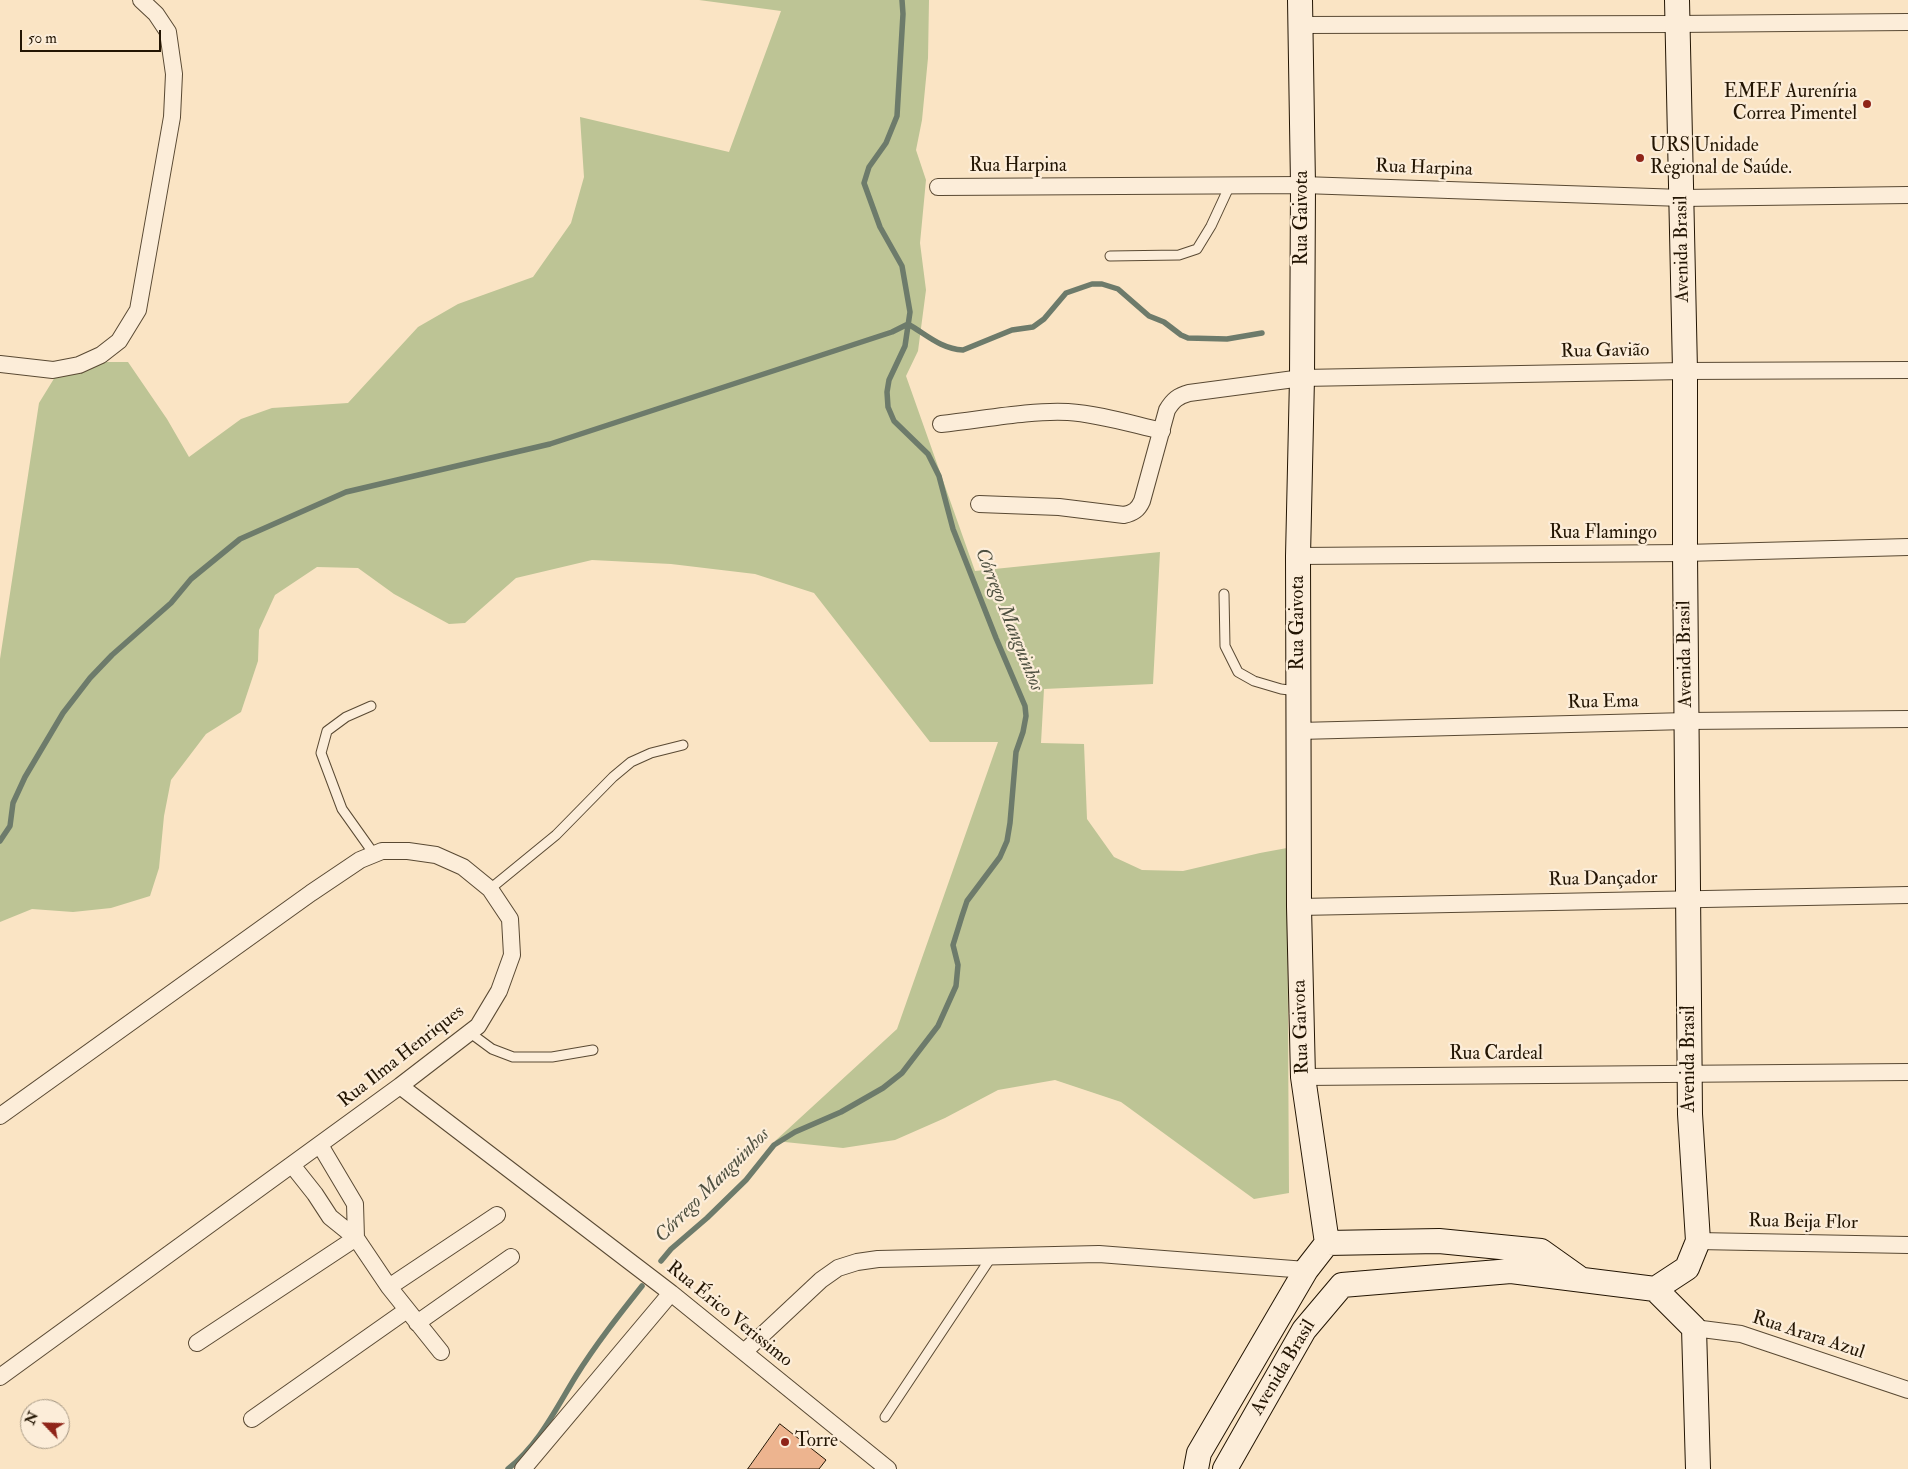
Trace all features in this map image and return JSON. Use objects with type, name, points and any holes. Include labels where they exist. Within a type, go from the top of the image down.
[{"type":"street","points":[[0,364],[53,370],[79,365],[101,355],[119,341],[138,310],[172,117],[174,74],[168,32],[156,14],[140,0]]},
{"type":"street","name":"Rua Gaivota","points":[[1300,0],[1303,184],[1302,378],[1298,556],[1300,731],[1299,907],[1302,1077],[1327,1243]]},
{"type":"street","name":"Avenida Brasil","points":[[1225,1469],[1304,1330],[1342,1284],[1511,1271],[1655,1289],[1686,1268],[1698,1241],[1690,1114],[1684,553],[1685,370],[1676,24],[1677,0]]},
{"type":"street","points":[[1300,25],[1908,22]]},
{"type":"street","name":"Rua Harpina","points":[[938,187],[1303,184],[1682,198],[1908,195]]},
{"type":"street","name":"Rua Gavião","points":[[979,504],[1059,507],[1124,515],[1132,513],[1139,509],[1142,502],[1167,410],[1172,401],[1181,395],[1189,393],[1302,378],[1685,370],[1908,370]]},
{"type":"street","points":[[941,424],[1068,412],[1162,431]]},
{"type":"street","name":"Rua Flamingo","points":[[1298,556],[1684,553],[1908,547]]},
{"type":"street","name":"Rua Ema","points":[[1300,731],[1687,721],[1908,719]]},
{"type":"street","name":"Rua Ilma Henriques","points":[[0,1116],[311,893],[360,860],[374,854],[382,851],[408,851],[436,855],[463,867],[490,889],[510,919],[512,955],[499,991],[478,1026],[400,1086],[0,1378]]},
{"type":"street","name":"Rua Dançador","points":[[1299,907],[1688,898],[1908,896]]},
{"type":"street","name":"Rua Cardeal","points":[[1302,1077],[1908,1072]]},
{"type":"street","name":"Rua Érico Verissimo","points":[[400,1086],[667,1290],[888,1469]]},
{"type":"street","points":[[320,1144],[355,1204],[356,1238]]},
{"type":"street","points":[[292,1165],[330,1217],[356,1238],[407,1310],[441,1352]]},
{"type":"street","points":[[390,1287],[497,1216]]},
{"type":"street","points":[[197,1343],[356,1238]]},
{"type":"street","points":[[1196,1469],[1199,1453],[1306,1270],[1327,1243],[1438,1241],[1541,1251],[1582,1280]]},
{"type":"street","name":"Rua Beija Flor","points":[[1698,1241],[1908,1245]]},
{"type":"street","points":[[744,1352],[822,1280],[838,1268],[857,1262],[878,1259],[1099,1254],[1306,1270]]},
{"type":"street","points":[[417,1323],[511,1257]]},
{"type":"street","points":[[1655,1289],[1694,1328],[1698,1469]]},
{"type":"street","points":[[522,1469],[667,1290]]},
{"type":"street","points":[[252,1419],[407,1310]]},
{"type":"street","name":"Rua Arara Azul","points":[[1694,1328],[1741,1334],[1908,1390]]},
{"type":"lane","points":[[1110,256],[1180,255],[1197,249],[1211,226],[1230,185]]},
{"type":"lane","points":[[1224,594],[1225,646],[1238,672],[1254,681],[1281,689],[1299,691]]},
{"type":"lane","points":[[371,706],[346,717],[327,731],[321,753],[342,808],[374,854]]},
{"type":"lane","points":[[490,889],[556,835],[613,777],[631,762],[651,753],[683,744]]},
{"type":"lane","points":[[469,1032],[492,1049],[513,1057],[552,1057],[593,1050]]},
{"type":"lane","points":[[885,1416],[992,1256]]},
{"type":"green space","points":[[699,0],[929,0],[928,58],[922,120],[916,150],[926,180],[920,243],[926,290],[918,351],[906,376],[975,571],[1160,552],[1153,684],[1044,689],[1041,743],[1084,744],[1087,819],[1114,857],[1142,870],[1183,871],[1287,848],[1289,1193],[1254,1199],[1121,1102],[1055,1080],[998,1090],[945,1118],[895,1140],[843,1148],[775,1141],[897,1029],[998,742],[930,742],[814,593],[755,574],[671,564],[592,560],[516,578],[465,623],[449,624],[394,594],[358,568],[317,567],[275,595],[259,630],[258,661],[241,712],[206,734],[171,780],[164,816],[159,868],[150,896],[111,908],[73,912],[32,909],[0,922],[0,659],[39,403],[55,377],[98,362],[128,362],[167,419],[189,457],[241,419],[272,408],[348,403],[418,327],[458,304],[533,277],[571,223],[584,177],[580,117],[729,152],[781,11]]},
{"type":"building","name":"Torre","points":[[780,1424],[826,1460],[819,1469],[748,1469]]},
{"type":"waterway","name":"Córrego Manguinhos","points":[[661,1261],[671,1249],[707,1218],[746,1180],[774,1145],[795,1132],[841,1112],[883,1088],[902,1073],[938,1026],[956,986],[958,965],[953,945],[967,901],[1000,857],[1007,841],[1016,752],[1023,732],[1026,716],[1025,706],[953,529],[939,476],[928,454],[894,421],[888,407],[887,392],[889,380],[905,346],[910,312],[902,266],[880,227],[864,183],[869,167],[886,143],[897,116],[903,14],[902,0]]},
{"type":"waterway","points":[[908,324],[934,341],[948,347],[963,350],[1012,330],[1033,327],[1044,319],[1066,293],[1092,284],[1102,284],[1118,289],[1149,316],[1164,322],[1188,338],[1227,339],[1262,333]]},
{"type":"waterway","points":[[0,841],[10,826],[13,803],[25,777],[63,713],[90,678],[112,655],[171,603],[191,579],[240,539],[346,492],[550,444],[892,332],[908,324]]},
{"type":"waterway","name":"Córrego Manguinhos","points":[[508,1469],[538,1437],[576,1376],[642,1286]]},
{"type":"place","name":"EMEF Aureníria Correa Pimentel","points":[[1867,104]]},
{"type":"place","name":"URS Unidade Regional de Saúde.","points":[[1640,158]]},
{"type":"place","name":"Torre","points":[[785,1442]]}]
